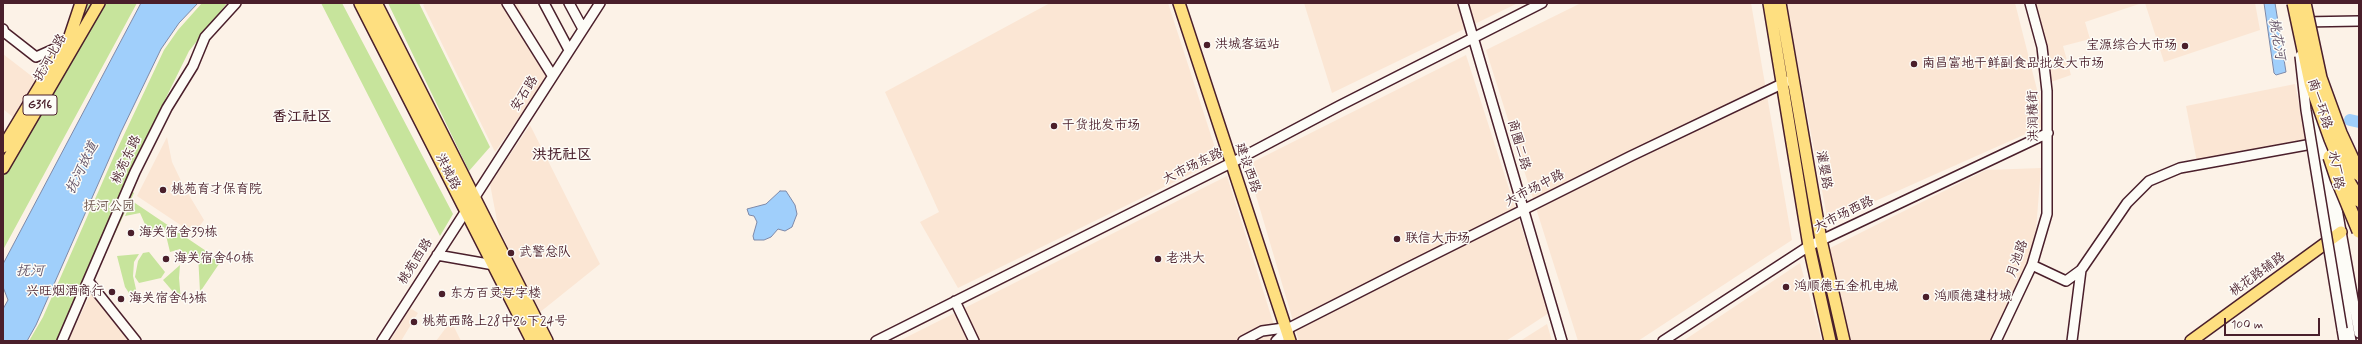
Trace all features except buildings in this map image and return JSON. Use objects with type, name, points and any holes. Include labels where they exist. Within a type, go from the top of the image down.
[{"type":"highway","name":"洪城路","points":[[361,3],[533,341]]},
{"type":"highway","name":"洪城路","points":[[374,3],[546,341]]},
{"type":"highway","name":"南一环路","points":[[2294,3],[2316,80],[2349,183],[2359,200]]},
{"type":"highway","name":"南一环路","points":[[2304,3],[2316,80],[2359,174]]},
{"type":"highway","points":[[2316,80],[2359,161]]},
{"type":"highway","points":[[2316,80],[2316,111],[2337,178],[2359,231]]},
{"type":"highway","points":[[2349,183],[2359,204]]},
{"type":"main road","name":"抚河北路","points":[[3,147],[70,36],[81,3]]},
{"type":"main road","name":"建设西路","points":[[1179,3],[1289,332],[1295,341]]},
{"type":"main road","name":"建设西路","points":[[1184,3],[1232,162]]},
{"type":"main road","name":"灌婴路","points":[[1769,3],[1809,246],[1830,341]]},
{"type":"main road","name":"灌婴路","points":[[1780,3],[1821,240],[1844,341]]},
{"type":"main road","name":"抚河北路","points":[[3,168],[98,5]]},
{"type":"main road","name":"桃花路辅路","points":[[2191,341],[2338,234]]},
{"type":"street","name":"桃苑东路","points":[[62,341],[89,282],[135,172],[167,108],[194,66],[205,37],[236,3]]},
{"type":"street","points":[[507,3],[552,76]]},
{"type":"street","points":[[544,3],[569,50]]},
{"type":"street","points":[[569,3],[583,29]]},
{"type":"street","name":"安石路","points":[[474,199],[600,3]]},
{"type":"street","name":"商圈二路","points":[[1463,3],[1562,341]]},
{"type":"street","name":"大市场东路","points":[[876,341],[1232,162],[1542,3]]},
{"type":"street","name":"洪润横街","points":[[2030,3],[2042,47],[2047,91],[2048,182]]},
{"type":"street","points":[[2294,3],[2312,144],[2344,341]]},
{"type":"street","name":"水厂路","points":[[2294,3],[2302,22],[2338,234],[2359,333]]},
{"type":"street","name":"水厂路","points":[[2302,22],[2304,3]]},
{"type":"street","points":[[2302,22],[2359,21]]},
{"type":"street","points":[[3,29],[4,32],[36,57],[54,49]]},
{"type":"street","name":"大市场中路","points":[[1276,341],[1289,332],[1523,209],[1794,78]]},
{"type":"street","name":"大市场西路","points":[[1663,341],[1809,246],[2048,133]]},
{"type":"street","points":[[2032,265],[2066,281],[2081,270],[2128,203],[2149,181],[2180,168],[2312,144]]},
{"type":"street","name":"月池路","points":[[1996,341],[2032,265],[2047,214],[2048,182]]},
{"type":"street","name":"桃苑西路","points":[[382,341],[474,199]]},
{"type":"street","name":"水厂路","points":[[2338,234],[2351,341]]},
{"type":"street","points":[[437,255],[494,265]]},
{"type":"street","points":[[2072,341],[2081,270]]},
{"type":"street","points":[[89,282],[136,341]]},
{"type":"street","points":[[955,301],[974,341]]},
{"type":"street","name":"大市场中路","points":[[1243,341],[1262,331],[1289,332]]},
{"type":"shaded area","points":[[426,3],[517,3],[552,71],[495,152],[423,5]]},
{"type":"shaded area","name":"干货批发市场","points":[[1050,3],[1168,3],[1219,160],[958,288],[920,222],[939,212],[885,92]]},
{"type":"shaded area","points":[[1304,3],[1518,3],[1332,93]]},
{"type":"shaded area","points":[[1581,3],[1751,3],[1792,240],[1638,341],[1578,341],[1486,50]]},
{"type":"shaded area","name":"南昌富地干鲜副食品批发大市场","points":[[1786,3],[2015,3],[2046,125],[1828,222]]},
{"type":"shaded area","name":"宝源综合大市场","points":[[2030,3],[2142,3],[2085,22],[2090,39],[2063,46],[2071,75],[2051,82]]},
{"type":"shaded area","name":"宝源综合大市场","points":[[2145,3],[2255,3],[2260,30],[2164,62]]},
{"type":"shaded area","points":[[3,54],[38,81],[14,118],[3,109]]},
{"type":"shaded area","name":"联信大市场","points":[[1466,55],[1549,313],[1506,341],[1299,341],[1247,165]]},
{"type":"shaded area","points":[[2295,84],[2306,140],[2197,162],[2186,106]]},
{"type":"shaded area","points":[[530,125],[600,264],[539,313],[498,226],[490,184]]},
{"type":"shaded area","name":"桃苑育才保育院","points":[[167,137],[172,162],[183,185],[204,220],[194,234],[137,196]]},
{"type":"shaded area","name":"鸿顺德建材城","points":[[2041,168],[2034,254],[1992,341],[1851,341],[1826,250],[1986,170]]},
{"type":"shaded area","name":"老洪大","points":[[1227,176],[1279,341],[899,341]]},
{"type":"shaded area","name":"鸿顺德五金机电城","points":[[1800,263],[1822,341],[1683,341]]},
{"type":"shaded area","points":[[92,291],[132,341],[68,341]]},
{"type":"shaded area","points":[[410,308],[418,313],[401,341],[390,341]]},
{"type":"shaded area","points":[[451,321],[461,341],[436,341]]},
{"type":"shaded area","points":[[1547,324],[1552,341],[1520,341]]},
{"type":"green space","points":[[83,3],[93,3],[76,33]]},
{"type":"green space","points":[[106,3],[137,3],[3,250],[3,175],[47,96]]},
{"type":"green space","name":"抚河公园","points":[[202,3],[227,3],[189,51],[123,185],[134,193],[88,291],[60,341],[29,341],[43,317],[114,156],[164,50],[178,30]]},
{"type":"green space","points":[[321,3],[342,3],[453,214],[440,236]]},
{"type":"green space","points":[[388,3],[419,3],[490,147],[469,171]]},
{"type":"green space","points":[[132,201],[221,261],[200,292],[198,254],[182,255],[180,249],[170,252],[164,227],[148,231],[140,213],[125,216]]},
{"type":"green space","points":[[149,252],[165,272],[161,278],[139,283],[135,277],[138,261],[143,253]]},
{"type":"green space","points":[[139,254],[134,262],[133,276],[138,298],[133,299],[125,287],[117,256]]},
{"type":"green space","points":[[180,265],[179,278],[181,301],[163,280]]},
{"type":"water","name":"抚河","points":[[141,3],[198,3],[179,23],[161,49],[121,132],[36,325],[27,341],[3,341],[3,309],[8,300],[3,287],[3,264]]},
{"type":"water","points":[[2264,3],[2275,3],[2286,72],[2276,75],[2274,73]]},
{"type":"water","points":[[780,191],[786,191],[795,205],[797,214],[792,227],[785,231],[778,229],[771,237],[764,240],[754,240],[753,236],[757,222],[754,216],[749,215],[747,209],[766,204]]},
{"type":"waterway","name":"桃花河","points":[[2350,120],[2359,122]]},
{"type":"place","name":"洪城客运站","points":[[1207,45]]},
{"type":"place","name":"宝源综合大市场","points":[[2185,46]]},
{"type":"place","name":"南昌富地干鲜副食品批发大市场","points":[[1914,64]]},
{"type":"place","name":"干货批发市场","points":[[1054,126]]},
{"type":"place","name":"桃苑育才保育院","points":[[163,190]]},
{"type":"place","name":"海关宿舍39栋","points":[[131,233]]},
{"type":"place","name":"联信大市场","points":[[1397,239]]},
{"type":"place","name":"武警总队","points":[[511,253]]},
{"type":"place","name":"海关宿舍40栋","points":[[166,259]]},
{"type":"place","name":"老洪大","points":[[1158,259]]},
{"type":"place","name":"鸿顺德五金机电城","points":[[1786,287]]},
{"type":"place","name":"兴旺烟酒商行","points":[[112,292]]},
{"type":"place","name":"东方百灵写字楼","points":[[442,294]]},
{"type":"place","name":"鸿顺德建材城","points":[[1926,297]]},
{"type":"place","name":"海关宿舍43栋","points":[[121,299]]},
{"type":"place","name":"桃苑西路上28中26下24号","points":[[414,322]]},
{"type":"district","name":"香江社区","points":[[302,118]]},
{"type":"district","name":"洪抚社区","points":[[562,156]]},
{"type":"water label","name":"抚河故道","points":[[83,168]]}]
